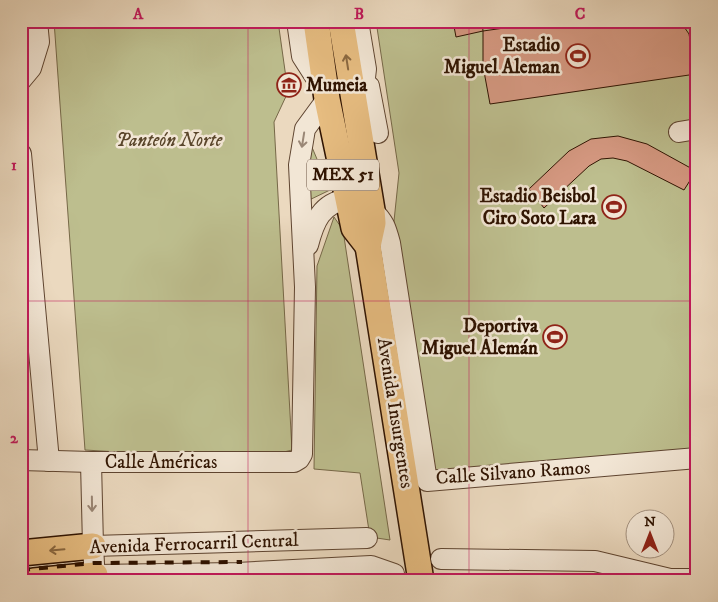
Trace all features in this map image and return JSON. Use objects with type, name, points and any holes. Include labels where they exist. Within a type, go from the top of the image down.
[{"type":"main road","name":"MEX 51","points":[[316,21],[327,98],[354,228],[368,246]]},
{"type":"main road","name":"MEX 51","points":[[341,21],[368,130],[372,210],[368,246]]},
{"type":"main road","name":"Avenida Insurgentes","points":[[368,246],[421,581]]},
{"type":"main road","name":"Avenida Ferrocarril Central","points":[[21,553],[92,546]]},
{"type":"main road","name":"Avenida Ferrocarril Central","points":[[34,581],[95,578]]},
{"type":"street","points":[[21,80],[31,68],[39,42],[37,21]]},
{"type":"street","points":[[297,21],[302,56],[327,98],[305,130],[301,156],[304,262]]},
{"type":"street","points":[[358,21],[372,101]]},
{"type":"street","points":[[368,21],[377,78],[368,130]]},
{"type":"street","points":[[366,69],[368,130]]},
{"type":"street","points":[[21,154],[49,461]]},
{"type":"street","points":[[304,262],[313,227],[322,210],[339,200],[348,199]]},
{"type":"street","name":"Calle Silvano Ramos","points":[[372,210],[384,223],[390,243],[427,481],[697,458]]},
{"type":"street","name":"Calle Américas","points":[[21,460],[294,462],[300,459],[302,454],[304,262]]},
{"type":"street","points":[[91,462],[92,546],[95,578]]},
{"type":"street","name":"Avenida Ferrocarril Central","points":[[92,546],[367,538]]},
{"type":"street","points":[[441,559],[595,561],[670,579],[697,579]]},
{"type":"street","name":"Avenida Ferrocarril Central","points":[[95,578],[237,577],[372,566],[394,577]]},
{"type":"green space","name":"Panteón Norte","points":[[54,21],[278,21],[288,92],[274,122],[292,450],[251,460],[85,450]]},
{"type":"green space","name":"Deportiva Miguel Alemán","points":[[376,21],[697,21],[697,452],[435,474],[394,221],[399,173]]},
{"type":"green space","points":[[306,133],[330,190],[305,202]]},
{"type":"green space","points":[[334,217],[343,230],[390,540],[370,537],[360,473],[314,469],[317,266]]},
{"type":"building","points":[[453,21],[482,21],[483,31],[456,37]]},
{"type":"building","name":"Estadio Miguel Aleman","points":[[554,21],[680,21],[689,34],[696,74],[490,104],[483,66],[483,31]]},
{"type":"building","points":[[618,136],[647,144],[696,171],[684,190],[627,161],[613,158],[601,159],[589,166],[544,208],[529,189],[569,151],[591,139]]},
{"type":"railway","points":[[21,570],[94,563],[242,562]]},
{"type":"place","name":"Estadio Miguel Aleman","points":[[578,56]]},
{"type":"place","name":"Mumeia","points":[[289,85]]},
{"type":"place","name":"Estadio Beisbol Ciro Soto Lara","points":[[614,207]]},
{"type":"place","name":"Deportiva Miguel Alemán","points":[[555,337]]}]
